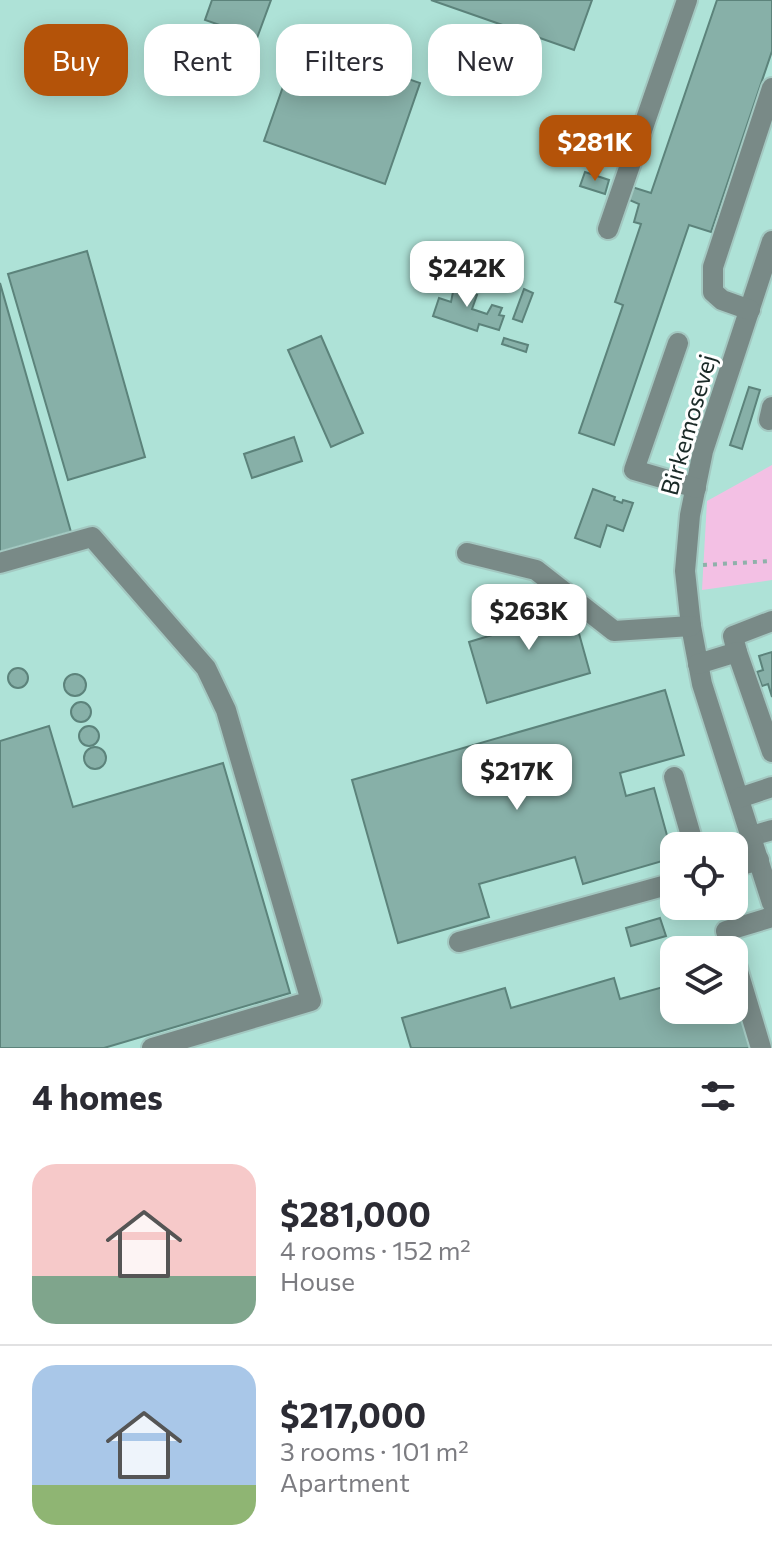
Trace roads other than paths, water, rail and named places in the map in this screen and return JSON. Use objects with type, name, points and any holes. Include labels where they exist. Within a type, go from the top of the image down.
[{"type":"street","points":[[608,229],[687,0]]},
{"type":"street","points":[[750,310],[722,300],[713,292],[713,267],[772,88]]},
{"type":"street","name":"Birkemosevej","points":[[772,241],[768,267],[750,310],[703,451],[690,515],[685,566],[691,626],[702,684],[772,903]]},
{"type":"street","points":[[678,343],[634,470],[696,488]]},
{"type":"street","points":[[0,563],[92,537],[206,668],[226,710],[311,1001],[152,1048]]},
{"type":"street","points":[[467,553],[536,570],[614,631],[691,626]]},
{"type":"street","points":[[772,621],[733,636],[772,752]]},
{"type":"street","points":[[698,664],[737,652]]},
{"type":"street","points":[[674,777],[690,832]]},
{"type":"street","points":[[739,798],[772,787]]},
{"type":"street","points":[[751,836],[772,830]]},
{"type":"street","points":[[748,863],[759,860]]},
{"type":"street","points":[[459,942],[660,887]]},
{"type":"street","points":[[728,936],[726,931],[772,917]]},
{"type":"street","points":[[748,998],[764,1043]]}]
